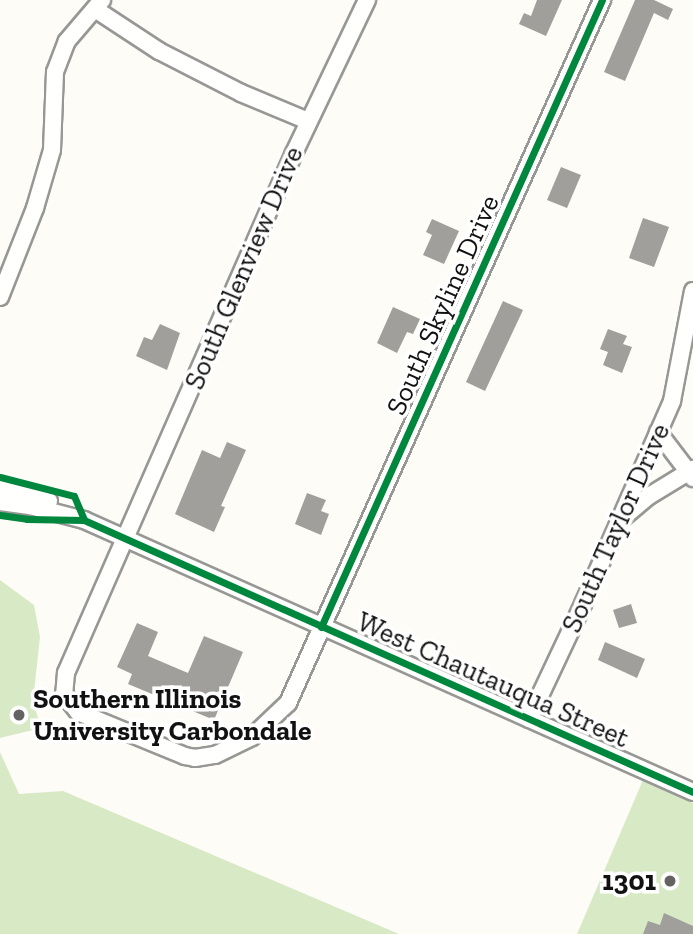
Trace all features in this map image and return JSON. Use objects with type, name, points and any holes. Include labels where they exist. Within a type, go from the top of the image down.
[{"type":"street","name":"South Glenview Drive","points":[[125,539],[308,121],[367,0]]},
{"type":"street","name":"South Skyline Drive","points":[[125,539],[66,673],[64,694],[78,712],[176,754],[195,758],[215,755],[252,737],[288,703],[602,0]]},
{"type":"street","points":[[0,297],[35,208],[52,150],[55,72],[67,41],[98,4],[159,51],[241,93],[308,121]]},
{"type":"street","name":"South Taylor Drive","points":[[529,719],[672,401],[693,290]]},
{"type":"street","points":[[619,522],[649,496],[691,473],[658,432]]},
{"type":"street","name":"West Chautauqua Street","points":[[0,487],[56,504],[78,513],[84,520]]},
{"type":"street","name":"West Chautauqua Street","points":[[0,502],[30,506],[84,520],[693,792]]},
{"type":"green space","points":[[0,580],[34,605],[40,637],[33,701],[41,728],[0,738]]},
{"type":"green space","name":"Southern Illinois University Carbondale","points":[[0,752],[19,794],[63,791],[399,934],[0,934]]},
{"type":"green space","points":[[643,780],[693,803],[693,934],[577,934]]},
{"type":"building","points":[[537,0],[562,0],[546,36],[519,24],[524,13],[531,16]]},
{"type":"building","points":[[635,0],[654,0],[673,9],[668,20],[654,13],[625,81],[604,72]]},
{"type":"building","points":[[561,167],[581,175],[567,208],[547,200]]},
{"type":"building","points":[[643,218],[669,227],[654,267],[629,258]]},
{"type":"building","points":[[432,219],[459,231],[444,264],[423,255],[432,235],[426,232]]},
{"type":"building","points":[[503,301],[523,310],[485,391],[466,382]]},
{"type":"building","points":[[393,307],[420,319],[413,334],[407,332],[397,353],[377,343]]},
{"type":"building","points":[[160,324],[180,333],[167,370],[136,356],[144,337],[152,340]]},
{"type":"building","points":[[608,329],[627,336],[623,344],[632,347],[622,373],[603,365],[608,352],[600,349]]},
{"type":"building","points":[[227,442],[246,450],[221,506],[225,507],[214,532],[175,514],[202,450],[220,458]]},
{"type":"building","points":[[307,493],[326,500],[321,511],[329,514],[321,535],[295,524]]},
{"type":"building","points":[[631,604],[637,623],[619,628],[613,610]]},
{"type":"building","points":[[137,623],[158,632],[148,656],[188,673],[204,636],[243,652],[214,720],[128,684],[132,674],[117,667]]},
{"type":"building","points":[[605,642],[645,659],[637,678],[598,660]]},
{"type":"building","points":[[664,913],[693,926],[693,934],[643,934],[648,921],[660,925]]},
{"type":"cycle path","points":[[321,627],[602,0]]},
{"type":"cycle path","points":[[0,477],[74,496],[84,520]]},
{"type":"cycle path","points":[[0,515],[27,519],[84,520],[693,792]]},
{"type":"place","name":"Southern Illinois University Carbondale","points":[[19,715]]},
{"type":"place","name":"1301","points":[[670,881]]}]
